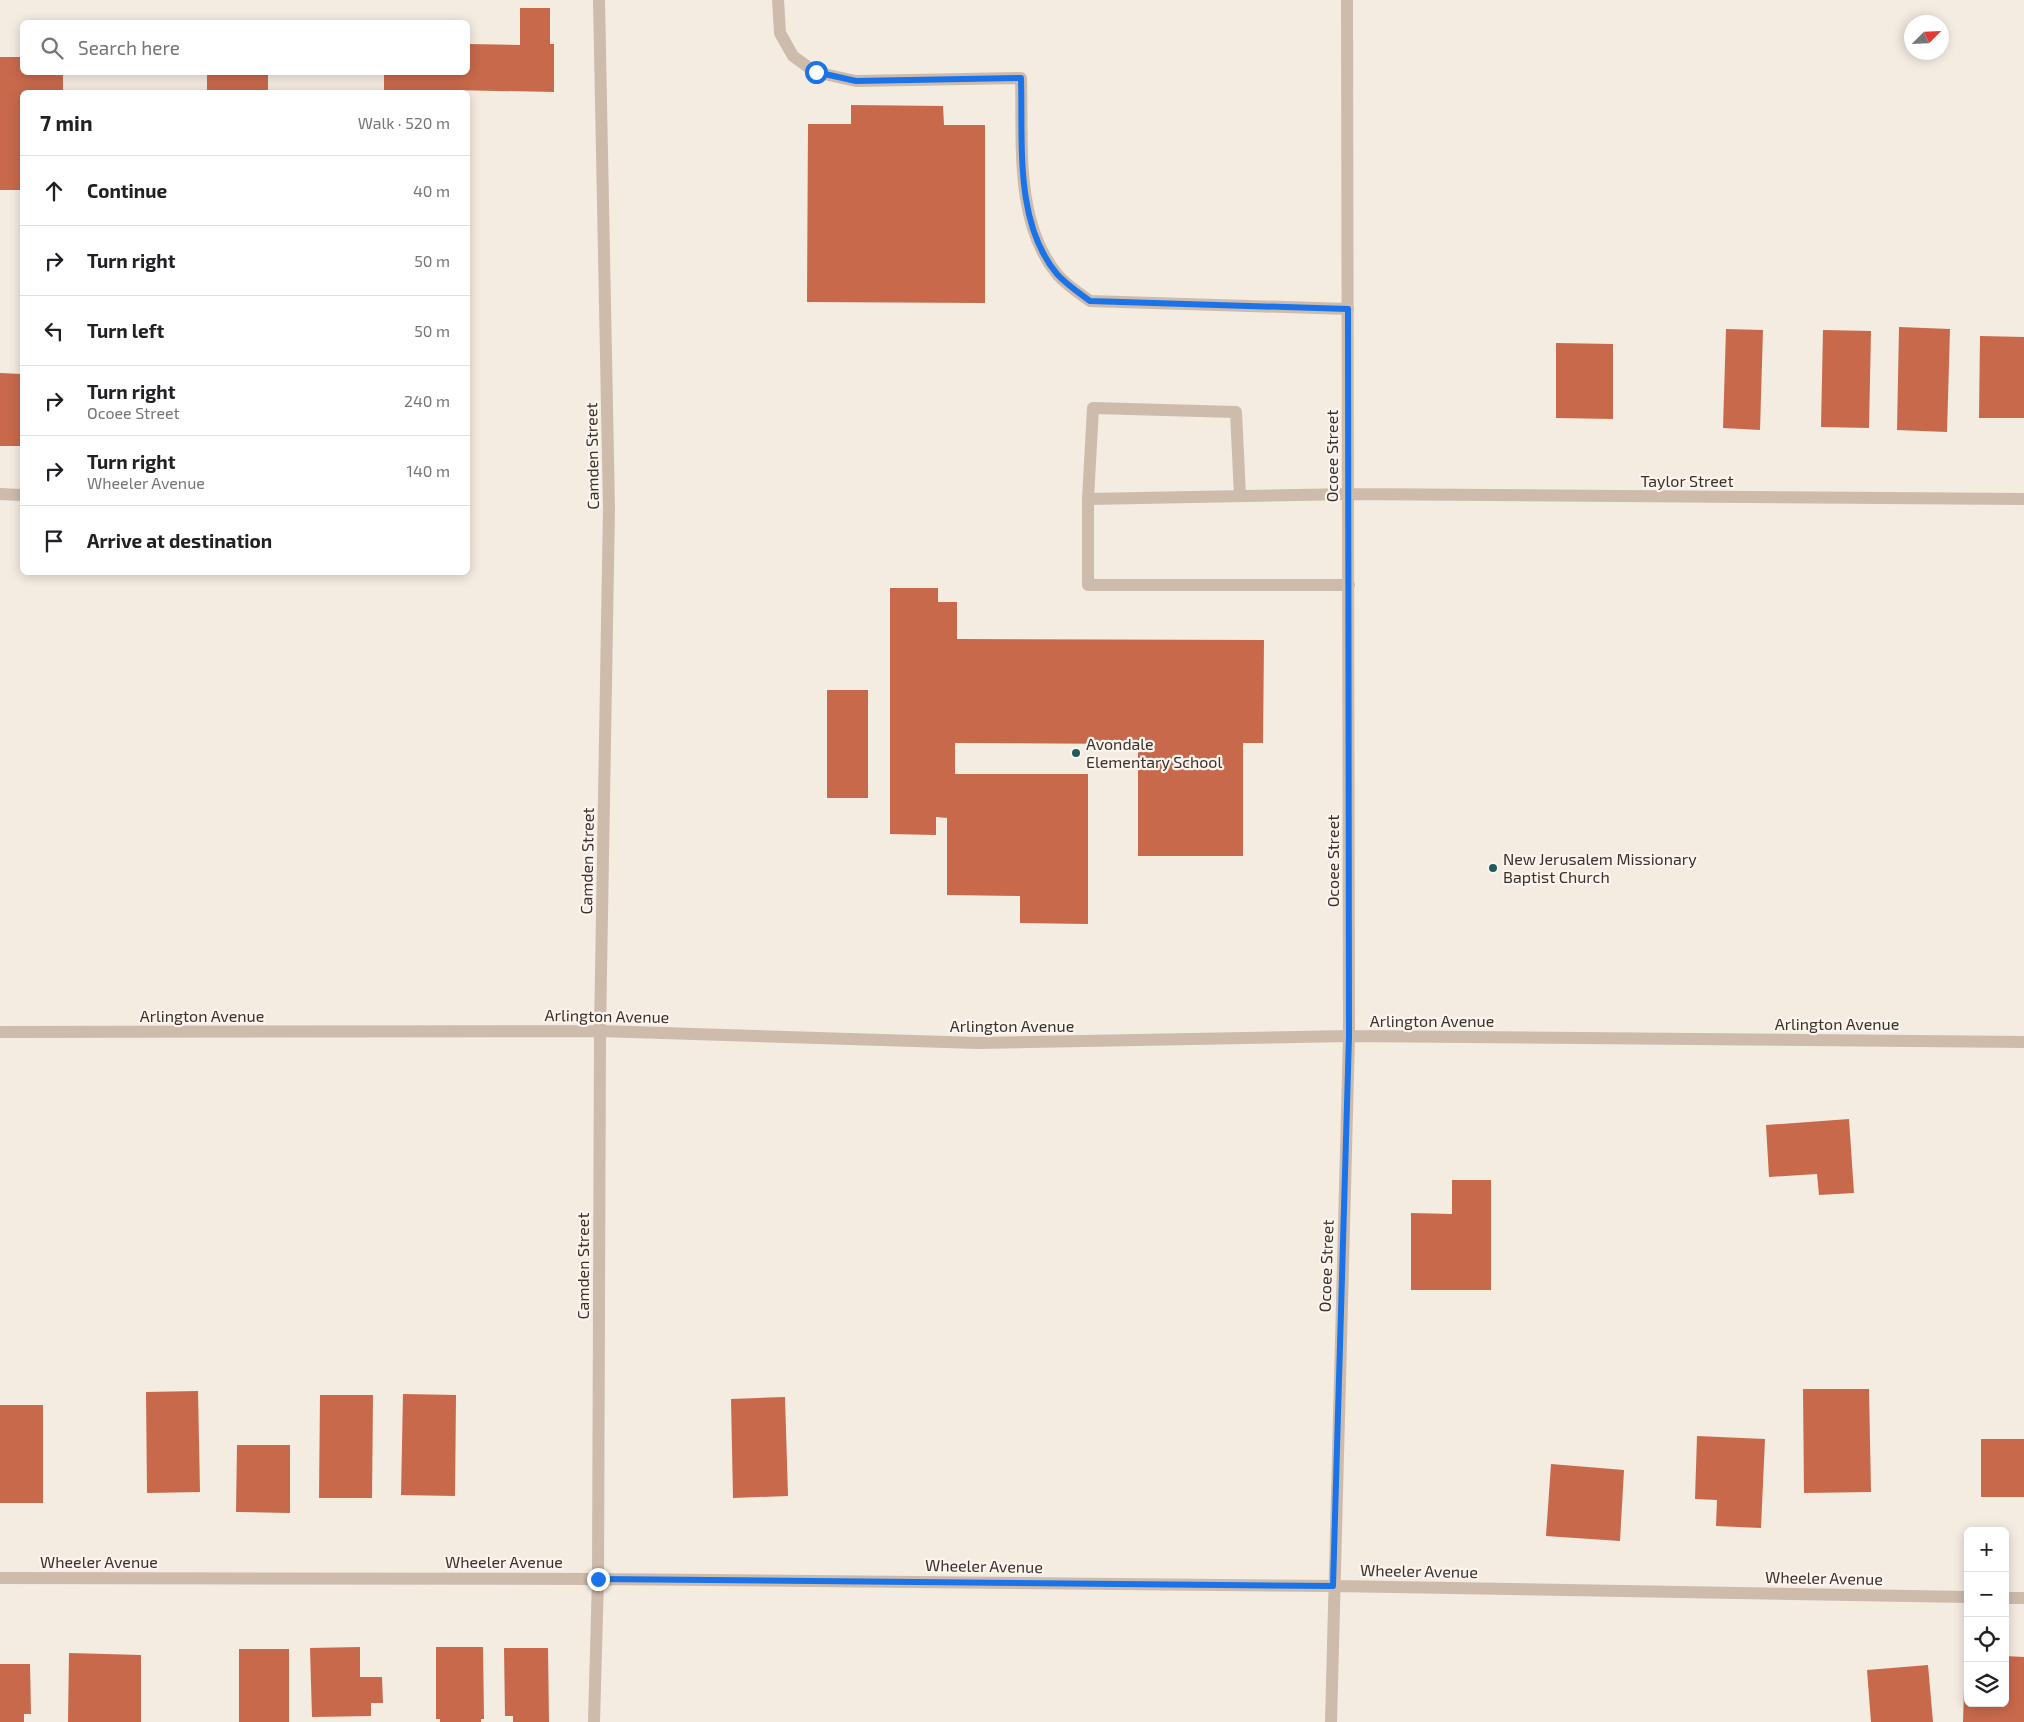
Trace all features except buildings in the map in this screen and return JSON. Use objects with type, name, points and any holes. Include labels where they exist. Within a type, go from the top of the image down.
[{"type":"street","name":"Camden Street","points":[[594,1722],[598,1579],[600,1031],[609,508],[600,0]]},
{"type":"street","points":[[778,0],[780,33],[793,56],[816,72],[856,81],[1021,78],[1024,194],[1038,244],[1057,275],[1090,301],[1348,309]]},
{"type":"street","name":"Ocoee Street","points":[[1331,1722],[1333,1586],[1349,1036],[1347,0]]},
{"type":"street","points":[[1240,496],[1236,412],[1093,408],[1088,500],[1088,585],[1349,585]]},
{"type":"street","points":[[0,494],[20,494]]},
{"type":"street","name":"Taylor Street","points":[[1088,500],[1349,494],[2024,499]]},
{"type":"street","name":"Arlington Avenue","points":[[0,1032],[600,1031],[978,1044],[1349,1036],[2024,1042]]},
{"type":"street","name":"Wheeler Avenue","points":[[0,1578],[598,1579],[1333,1586],[1964,1597]]},
{"type":"street","points":[[2009,1598],[2024,1598]]},
{"type":"place","name":"Avondale Elementary School","points":[[1076,753]]},
{"type":"place","name":"New Jerusalem Missionary Baptist Church","points":[[1493,868]]},
{"type":"route","points":[[598,1579],[1333,1586],[1349,1036],[1348,309],[1090,301],[1057,275],[1038,244],[1024,194],[1021,78],[856,81],[816,72]]}]
